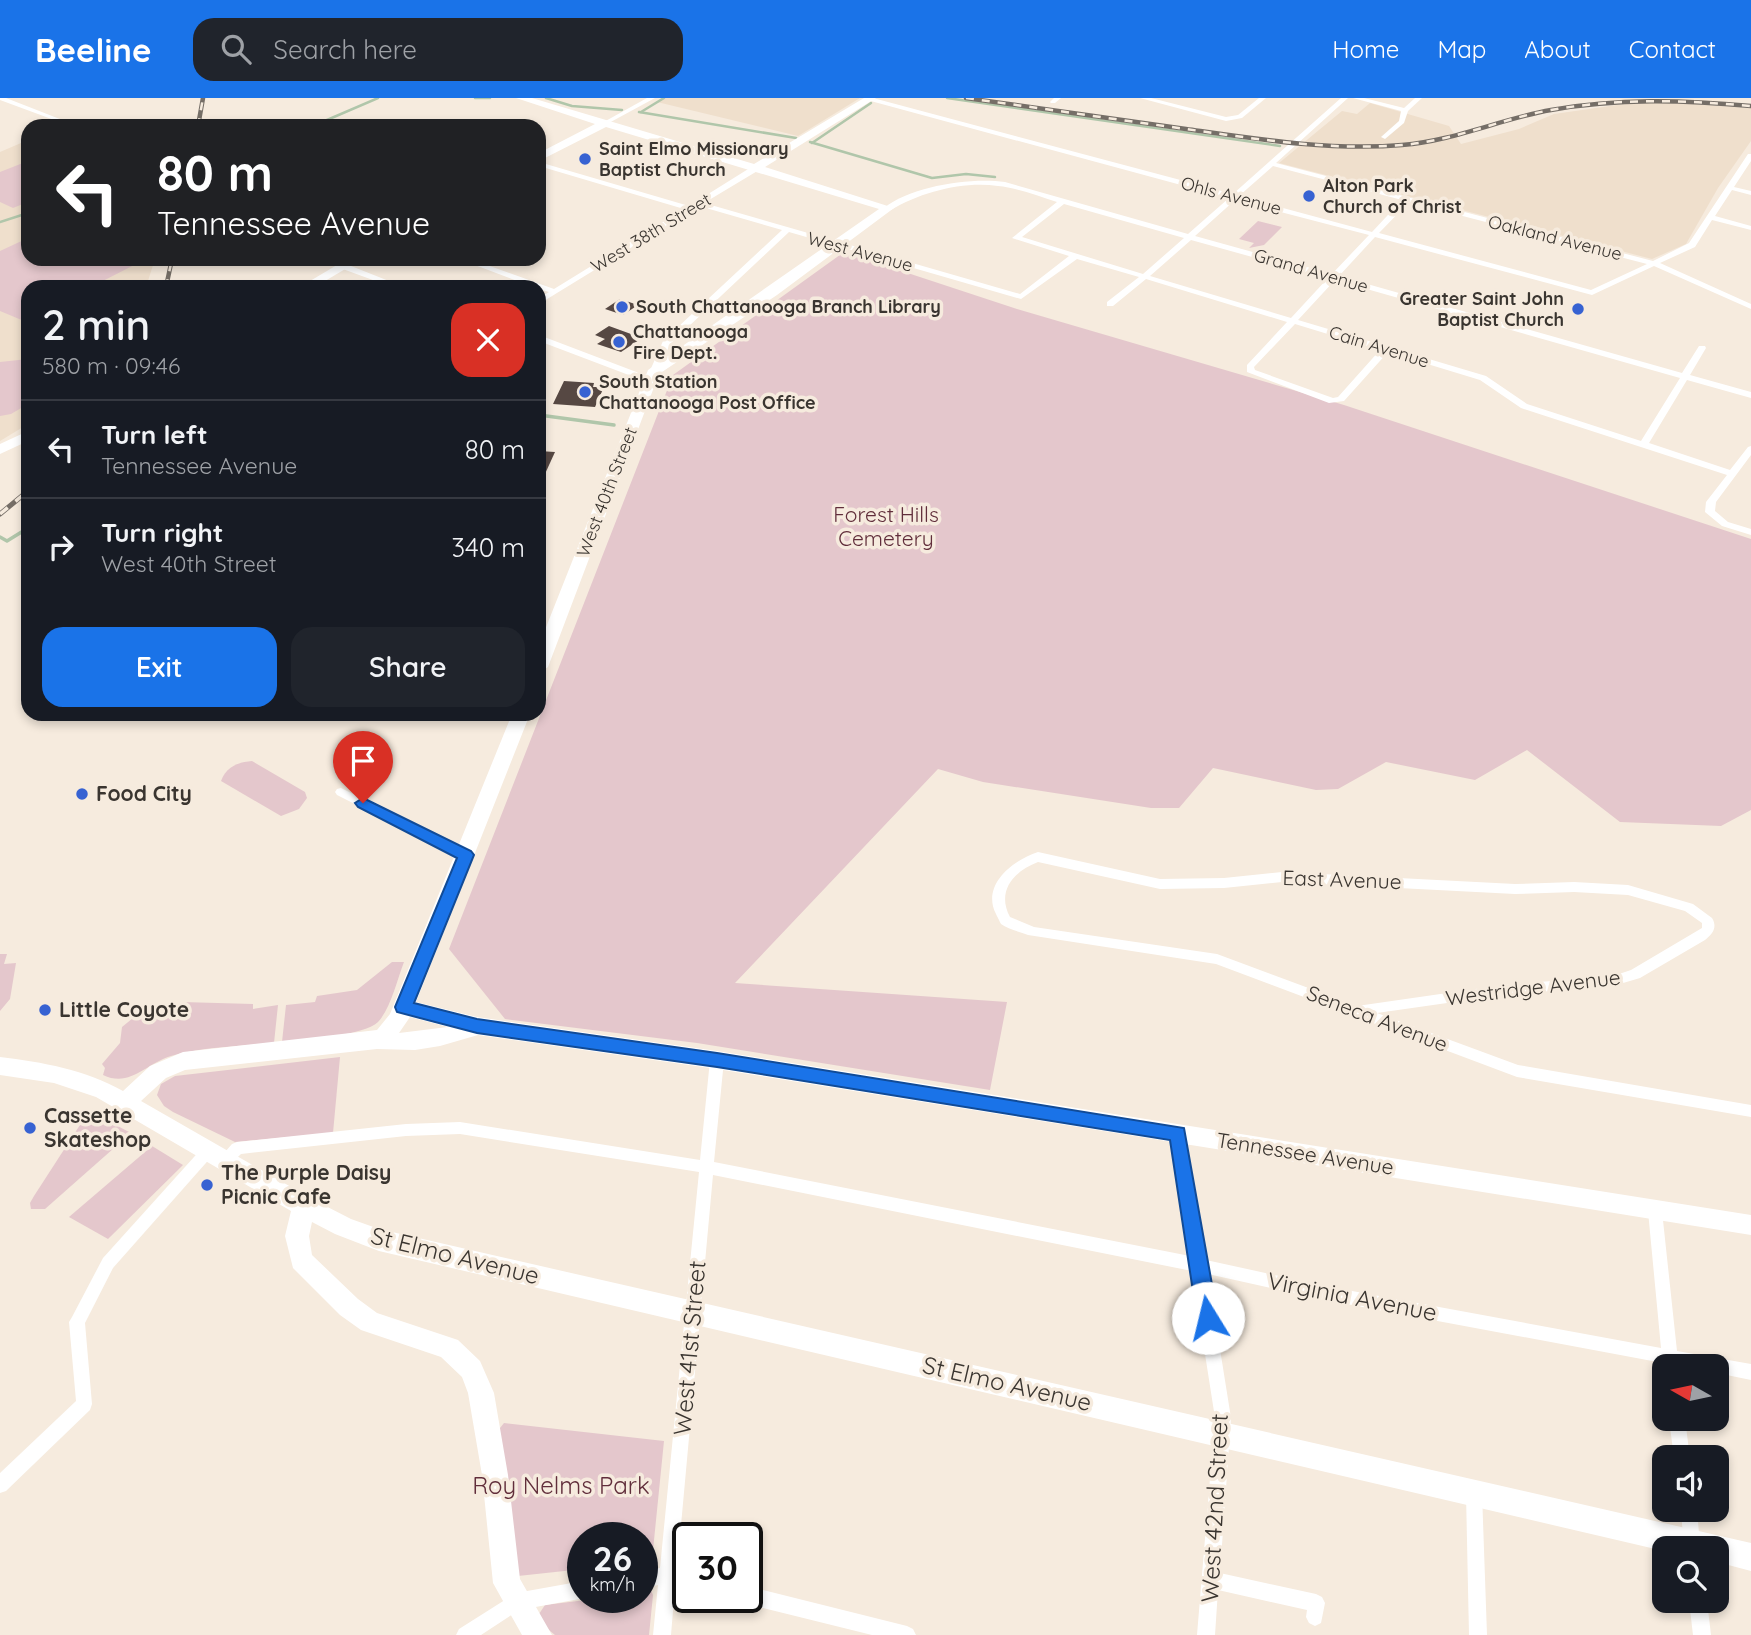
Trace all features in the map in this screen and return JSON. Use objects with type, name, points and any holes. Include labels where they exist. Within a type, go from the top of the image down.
[{"type":"main road","points":[[521,98],[888,208]]},
{"type":"main road","name":"West 38th Street","points":[[756,168],[870,98]]},
{"type":"main road","points":[[546,154],[605,123]]},
{"type":"main road","points":[[653,375],[660,366],[701,341],[888,208]]},
{"type":"main road","points":[[318,280],[343,266]]},
{"type":"main road","name":"West 40th Street","points":[[546,649],[653,375]]},
{"type":"main road","points":[[0,450],[21,439]]},
{"type":"main road","points":[[377,1040],[392,1028],[403,1007],[518,721]]},
{"type":"main road","name":"Tennessee Avenue","points":[[403,1007],[477,1026],[717,1060],[1751,1226]]},
{"type":"main road","points":[[124,1104],[158,1072],[183,1061],[377,1040],[395,1043],[425,1040],[452,1036],[477,1026]]},
{"type":"main road","points":[[0,1066],[75,1078],[104,1091],[217,1156]]},
{"type":"main road","name":"St Elmo Avenue","points":[[217,1156],[343,1227],[379,1240],[1657,1536]]},
{"type":"main road","points":[[303,1206],[296,1236],[296,1247],[301,1260],[339,1297],[370,1322],[449,1348],[471,1369],[481,1393],[495,1475],[507,1583],[538,1635]]},
{"type":"main road","name":"St Elmo Avenue","points":[[1729,1552],[1751,1557]]},
{"type":"street","points":[[0,98],[56,119]]},
{"type":"street","points":[[605,123],[652,98]]},
{"type":"street","name":"Ohls Avenue","points":[[870,98],[1592,293],[1653,263]]},
{"type":"street","points":[[1143,98],[1234,119],[1263,98]]},
{"type":"street","points":[[1110,304],[1144,277],[1345,98]]},
{"type":"street","points":[[1356,98],[1405,110]]},
{"type":"street","points":[[1385,137],[1402,122],[1405,110],[1419,98]]},
{"type":"street","points":[[1653,263],[1692,245],[1751,156]]},
{"type":"street","name":"Oakland Avenue","points":[[1272,164],[1653,263],[1751,307]]},
{"type":"street","name":"West Avenue","points":[[546,166],[1021,297],[1075,256]]},
{"type":"street","name":"West 38th Street","points":[[546,298],[756,168]]},
{"type":"street","name":"Grand Avenue","points":[[888,208],[919,195],[993,182],[1751,394]]},
{"type":"street","points":[[1731,188],[1751,193]]},
{"type":"street","points":[[1385,350],[1341,400],[1332,401],[1251,372],[1250,367],[1406,200]]},
{"type":"street","points":[[1016,239],[1063,201]]},
{"type":"street","points":[[1712,218],[1751,228]]},
{"type":"street","points":[[546,340],[653,375],[666,343],[786,231]]},
{"type":"street","name":"Cain Avenue","points":[[1016,239],[1483,378],[1524,406],[1733,474]]},
{"type":"street","points":[[343,266],[381,280]]},
{"type":"street","points":[[483,266],[522,280]]},
{"type":"street","points":[[546,289],[555,292]]},
{"type":"street","points":[[1643,445],[1702,348]]},
{"type":"street","points":[[1750,451],[1711,502],[1710,512],[1725,524],[1751,532]]},
{"type":"street","points":[[341,792],[466,855]]},
{"type":"street","name":"East Avenue","points":[[1005,920],[998,905],[1000,891],[1007,877],[1021,864],[1038,857],[1160,884],[1223,883],[1282,877],[1515,889],[1574,887],[1628,890],[1689,907],[1708,921],[1708,930],[1700,937]]},
{"type":"street","name":"Seneca Avenue","points":[[1005,920],[1032,932],[1217,959],[1517,1071],[1751,1111]]},
{"type":"street","name":"Westridge Avenue","points":[[1356,1011],[1503,990],[1613,981],[1635,974],[1700,937]]},
{"type":"street","name":"West 41st Street","points":[[662,1635],[717,1060]]},
{"type":"street","points":[[0,1485],[84,1404],[77,1322],[108,1263],[217,1156],[237,1148],[406,1130],[460,1128],[706,1167]]},
{"type":"street","name":"West 42nd Street","points":[[1178,1133],[1224,1435],[1206,1635]]},
{"type":"street","name":"Virginia Avenue","points":[[706,1167],[1652,1358]]},
{"type":"street","points":[[1655,1211],[1670,1354]]},
{"type":"street","name":"Virginia Avenue","points":[[1729,1369],[1751,1372]]},
{"type":"street","points":[[1474,1493],[1478,1635]]},
{"type":"street","points":[[658,1577],[672,1577]]},
{"type":"street","points":[[1212,1580],[1316,1603],[1315,1617]]},
{"type":"street","points":[[465,1635],[516,1602],[567,1593]]},
{"type":"street","points":[[763,1599],[907,1635]]},
{"type":"street","points":[[1699,1613],[1702,1635]]},
{"type":"shaded area","points":[[665,98],[860,98],[798,136],[657,102]]},
{"type":"shaded area","points":[[1665,102],[1751,108],[1751,141],[1718,188],[1686,244],[1652,259],[1279,163],[1342,111],[1357,114],[1370,103],[1449,126],[1461,144],[1519,129],[1554,114],[1624,104]]},
{"type":"shaded area","points":[[21,143],[21,266],[153,266],[148,280],[21,280],[21,428],[0,441],[0,152]]},
{"type":"green space","points":[[21,164],[21,205],[13,208],[0,202],[0,172]]},
{"type":"green space","points":[[1258,221],[1282,227],[1264,245],[1249,248],[1254,243],[1239,239]]},
{"type":"green space","points":[[21,241],[21,266],[132,266],[105,280],[21,280],[21,320],[0,311],[0,251]]},
{"type":"green space","name":"Forest Hills Cemetery","points":[[844,252],[1017,309],[1344,405],[1751,539],[1751,810],[1721,826],[1620,822],[1527,750],[1475,780],[1386,762],[1338,789],[1316,790],[1213,768],[1179,808],[1151,808],[983,782],[938,769],[735,983],[1007,1002],[990,1090],[697,1043],[505,1019],[449,949],[538,721],[546,721],[546,700],[673,375]]},
{"type":"green space","points":[[21,360],[21,408],[0,416],[0,362]]},
{"type":"green space","points":[[252,761],[305,792],[307,798],[299,809],[281,816],[221,781],[233,766]]},
{"type":"green space","points":[[0,954],[7,954],[4,964],[16,963],[10,999],[0,1011]]},
{"type":"green space","points":[[392,962],[404,962],[390,1002],[378,1022],[371,1027],[347,1034],[282,1042],[286,1005],[315,1002],[317,996],[357,990]]},
{"type":"green space","points":[[182,1002],[253,1004],[253,1009],[278,1005],[274,1043],[221,1047],[171,1056],[121,1079],[103,1075],[105,1068],[102,1064],[120,1043],[122,1027],[133,1018]]},
{"type":"green space","points":[[340,1057],[333,1133],[235,1142],[173,1112],[164,1106],[157,1095],[161,1084],[175,1076]]},
{"type":"green space","points":[[89,1111],[131,1133],[45,1209],[31,1209],[30,1203],[34,1196]]},
{"type":"green space","points":[[152,1146],[183,1165],[108,1239],[69,1217]]},
{"type":"green space","name":"Roy Nelms Park","points":[[504,1423],[664,1441],[656,1522],[567,1522],[567,1571],[518,1576],[496,1433]]},
{"type":"green space","points":[[567,1602],[567,1613],[651,1613],[649,1635],[555,1635],[539,1622],[539,1614],[545,1605]]},
{"type":"building","name":"South Chattanooga Branch Library","points":[[620,299],[638,305],[623,315],[605,309]]},
{"type":"building","name":"Chattanooga Fire Dept.","points":[[609,326],[642,338],[621,352],[597,344],[605,339],[595,335]]},
{"type":"building","name":"South Station Chattanooga Post Office","points":[[564,381],[594,383],[593,387],[604,387],[595,407],[553,404]]},
{"type":"building","points":[[546,451],[555,452],[546,472]]},
{"type":"waterway","points":[[329,119],[378,98]]},
{"type":"waterway","points":[[475,98],[490,98]]},
{"type":"waterway","points":[[546,98],[572,106],[622,110]]},
{"type":"waterway","points":[[641,112],[664,98]]},
{"type":"waterway","points":[[947,98],[1280,146]]},
{"type":"waterway","points":[[812,143],[871,103]]},
{"type":"waterway","points":[[639,112],[796,138]]},
{"type":"waterway","points":[[812,143],[932,178],[966,174],[995,177]]},
{"type":"waterway","points":[[0,222],[21,215]]},
{"type":"waterway","points":[[546,416],[614,425]]},
{"type":"waterway","points":[[0,537],[7,541],[21,532]]},
{"type":"railway","points":[[199,119],[203,98]]},
{"type":"railway","points":[[966,98],[1266,140],[1348,146],[1421,143],[1532,114],[1601,103],[1676,101],[1751,106]]},
{"type":"railway","points":[[168,280],[170,266]]},
{"type":"railway","points":[[0,514],[21,497]]},
{"type":"place","name":"Saint Elmo Missionary Baptist Church","points":[[585,159]]},
{"type":"place","name":"Alton Park Church of Christ","points":[[1309,196]]},
{"type":"place","name":"South Chattanooga Branch Library","points":[[622,307]]},
{"type":"place","name":"Greater Saint John Baptist Church","points":[[1578,309]]},
{"type":"place","name":"Chattanooga Fire Dept.","points":[[619,342]]},
{"type":"place","name":"South Station Chattanooga Post Office","points":[[585,392]]},
{"type":"place","name":"Food City","points":[[82,794]]},
{"type":"place","name":"Little Coyote","points":[[45,1010]]},
{"type":"place","name":"Cassette Skateshop","points":[[30,1128]]},
{"type":"place","name":"The Purple Daisy Picnic Cafe","points":[[207,1185]]},
{"type":"route","points":[[363,803],[466,855],[403,1007],[477,1026],[717,1060],[1178,1133],[1208,1318]]}]
